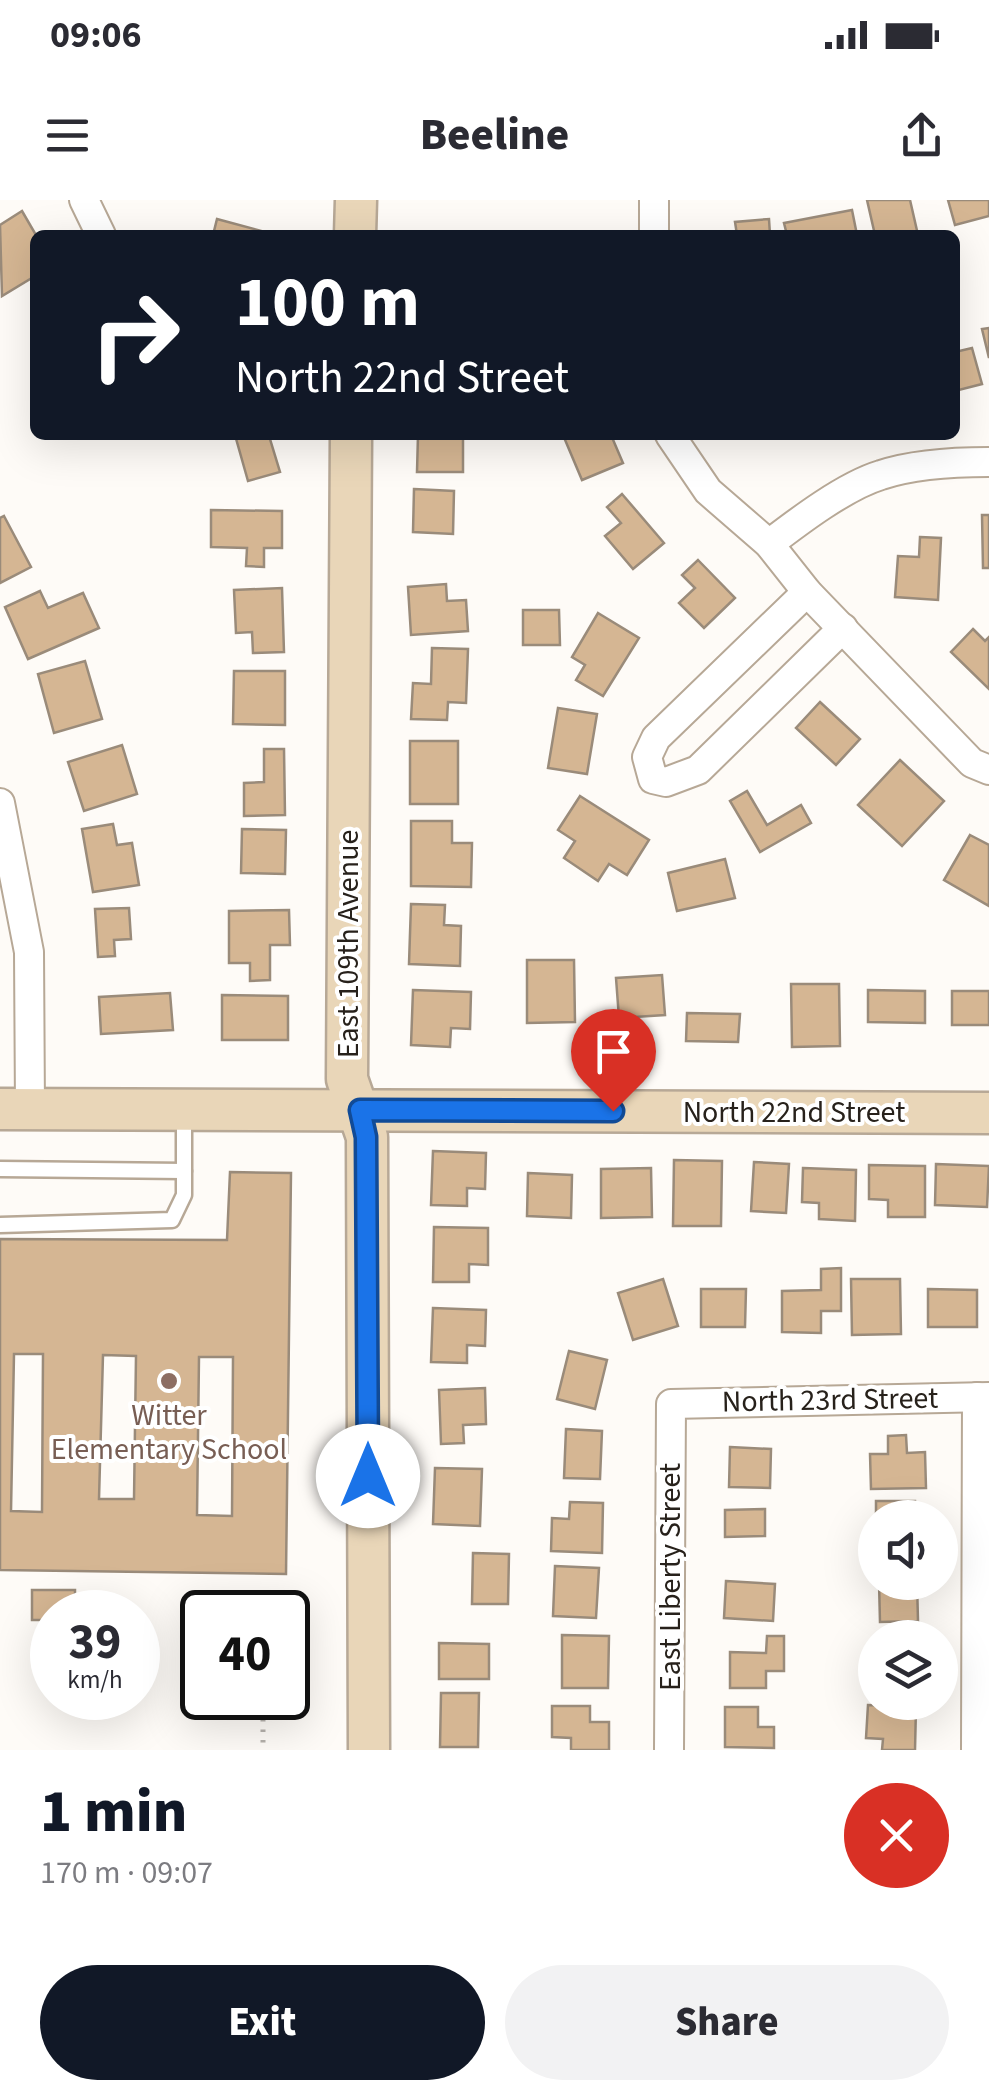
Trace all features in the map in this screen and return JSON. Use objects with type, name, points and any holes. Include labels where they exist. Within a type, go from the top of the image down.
[{"type":"street","points":[[84,200],[99,230]]},
{"type":"street","points":[[354,230],[356,200]]},
{"type":"street","points":[[654,200],[654,230]]},
{"type":"street","name":"East 109th Avenue","points":[[351,440],[347,1079],[366,1137],[369,1750]]},
{"type":"street","points":[[673,440],[708,491],[769,544],[807,592],[972,763],[989,770]]},
{"type":"street","points":[[769,544],[810,514],[880,475],[952,462],[989,462]]},
{"type":"street","points":[[807,592],[656,738],[647,757],[654,779],[666,782],[698,770],[843,628]]},
{"type":"street","points":[[0,803],[29,952],[15,1109]]},
{"type":"street","name":"North 22nd Street","points":[[15,1109],[989,1113]]},
{"type":"street","points":[[976,1750],[983,1397]]},
{"type":"street","name":"North 23rd Street","points":[[671,1404],[983,1397]]},
{"type":"street","name":"East Liberty Street","points":[[669,1750],[671,1404]]},
{"type":"lane","points":[[0,1225],[172,1220],[184,1195],[184,1110]]},
{"type":"lane","points":[[0,1169],[184,1172]]},
{"type":"path","points":[[262,1720],[262,1750]]},
{"type":"building","points":[[867,200],[910,200],[917,230],[874,230]]},
{"type":"building","points":[[948,200],[989,200],[989,216],[955,225]]},
{"type":"building","points":[[852,210],[856,230],[786,230],[784,223]]},
{"type":"building","points":[[22,211],[33,230],[30,230],[30,279],[2,296],[0,225]]},
{"type":"building","points":[[217,219],[258,230],[214,230]]},
{"type":"building","points":[[769,219],[770,230],[736,230],[735,222]]},
{"type":"building","points":[[989,328],[989,358],[982,329]]},
{"type":"building","points":[[972,348],[982,384],[960,390],[960,351]]},
{"type":"building","points":[[236,440],[270,440],[280,472],[248,481]]},
{"type":"building","points":[[418,440],[463,440],[463,472],[417,472]]},
{"type":"building","points":[[565,440],[613,440],[623,463],[582,480]]},
{"type":"building","points":[[414,489],[454,491],[453,534],[413,532]]},
{"type":"building","points":[[622,494],[664,543],[633,569],[605,536],[621,523],[607,507]]},
{"type":"building","points":[[211,510],[282,511],[282,548],[264,548],[264,567],[246,566],[247,548],[211,547]]},
{"type":"building","points":[[982,515],[989,515],[989,568],[983,568]]},
{"type":"building","points":[[4,516],[31,567],[0,583],[0,518]]},
{"type":"building","points":[[920,537],[941,538],[938,600],[895,597],[898,556],[919,557]]},
{"type":"building","points":[[698,560],[735,598],[704,628],[679,603],[695,588],[682,575]]},
{"type":"building","points":[[446,584],[447,601],[466,600],[468,631],[411,635],[408,587]]},
{"type":"building","points":[[282,588],[284,652],[253,653],[252,632],[236,633],[234,590]]},
{"type":"building","points":[[40,591],[48,608],[83,593],[99,628],[28,659],[5,607]]},
{"type":"building","points":[[523,610],[559,610],[560,645],[523,645]]},
{"type":"building","points":[[598,613],[639,638],[603,696],[576,680],[585,665],[572,657]]},
{"type":"building","points":[[973,629],[985,641],[989,637],[989,689],[951,652]]},
{"type":"building","points":[[432,648],[468,649],[466,703],[448,702],[447,720],[411,719],[413,683],[431,684]]},
{"type":"building","points":[[85,661],[102,719],[54,733],[38,674]]},
{"type":"building","points":[[234,671],[285,671],[285,725],[233,724]]},
{"type":"building","points":[[820,702],[860,739],[836,765],[796,728]]},
{"type":"building","points":[[558,708],[597,714],[587,774],[548,768]]},
{"type":"building","points":[[410,741],[458,741],[458,804],[410,804]]},
{"type":"building","points":[[122,745],[137,794],[84,811],[68,762]]},
{"type":"building","points":[[264,749],[284,749],[285,815],[244,816],[244,783],[264,782]]},
{"type":"building","points":[[900,760],[944,801],[902,846],[858,805]]},
{"type":"building","points":[[747,791],[767,825],[801,805],[811,823],[760,852],[730,801]]},
{"type":"building","points":[[580,796],[649,840],[627,875],[609,864],[598,881],[564,858],[575,841],[558,830]]},
{"type":"building","points":[[411,821],[452,821],[452,843],[472,843],[471,887],[411,886]]},
{"type":"building","points":[[113,824],[117,845],[132,843],[139,885],[93,892],[82,829]]},
{"type":"building","points":[[242,829],[286,830],[285,874],[241,873]]},
{"type":"building","points":[[970,835],[989,845],[989,906],[944,880]]},
{"type":"building","points":[[725,859],[735,898],[677,911],[668,873]]},
{"type":"building","points":[[411,904],[445,905],[444,925],[461,926],[460,966],[409,964]]},
{"type":"building","points":[[129,908],[131,939],[114,940],[115,956],[98,957],[95,909]]},
{"type":"building","points":[[289,910],[290,945],[270,945],[270,980],[250,981],[250,963],[229,963],[229,911]]},
{"type":"building","points":[[527,960],[574,960],[575,1022],[527,1023]]},
{"type":"building","points":[[662,975],[665,1015],[619,1018],[616,978]]},
{"type":"building","points":[[791,984],[839,984],[840,1046],[792,1047]]},
{"type":"building","points":[[413,990],[471,992],[470,1029],[451,1028],[450,1047],[411,1045]]},
{"type":"building","points":[[868,990],[925,991],[925,1023],[868,1022]]},
{"type":"building","points":[[952,991],[989,991],[989,1025],[952,1025]]},
{"type":"building","points":[[170,993],[173,1030],[101,1034],[99,997]]},
{"type":"building","points":[[222,995],[288,996],[288,1040],[222,1040]]},
{"type":"building","points":[[687,1013],[740,1014],[738,1042],[686,1041]]},
{"type":"building","points":[[433,1151],[486,1153],[485,1189],[467,1188],[467,1206],[431,1205]]},
{"type":"building","points":[[674,1160],[722,1161],[721,1226],[673,1226]]},
{"type":"building","points":[[754,1162],[789,1164],[786,1213],[751,1211]]},
{"type":"building","points":[[936,1164],[989,1166],[987,1207],[935,1205]]},
{"type":"building","points":[[869,1165],[925,1166],[925,1217],[888,1217],[888,1200],[869,1199]]},
{"type":"building","points":[[651,1168],[652,1217],[601,1218],[601,1169]]},
{"type":"building","points":[[803,1168],[856,1170],[855,1221],[819,1219],[819,1203],[802,1202]]},
{"type":"building","points":[[230,1172],[291,1173],[286,1574],[0,1570],[0,1239],[227,1240]],"holes":[[[14,1354],[43,1354],[42,1512],[11,1511]],[[103,1355],[136,1356],[134,1499],[99,1499]],[[199,1357],[233,1357],[232,1516],[197,1515]]]},
{"type":"building","points":[[528,1173],[572,1175],[571,1218],[527,1216]]},
{"type":"building","points":[[434,1227],[488,1228],[488,1265],[469,1264],[469,1282],[433,1282]]},
{"type":"building","points":[[841,1268],[841,1311],[821,1311],[821,1333],[782,1332],[782,1291],[821,1290],[821,1269]]},
{"type":"building","points":[[663,1279],[678,1326],[633,1340],[618,1293]]},
{"type":"building","points":[[851,1279],[900,1279],[901,1334],[852,1335]]},
{"type":"building","points":[[701,1289],[746,1289],[745,1327],[701,1327]]},
{"type":"building","points":[[928,1289],[977,1290],[977,1327],[928,1327]]},
{"type":"building","points":[[433,1308],[486,1310],[485,1346],[467,1345],[467,1363],[431,1362]]},
{"type":"building","points":[[569,1351],[607,1360],[595,1409],[557,1399]]},
{"type":"building","points":[[485,1388],[486,1424],[463,1425],[464,1443],[441,1444],[439,1390]]},
{"type":"building","points":[[566,1429],[602,1431],[600,1479],[564,1478]]},
{"type":"building","points":[[906,1435],[907,1453],[925,1452],[926,1488],[871,1489],[870,1454],[888,1454],[888,1436]]},
{"type":"building","points":[[730,1447],[771,1449],[770,1488],[729,1487]]},
{"type":"building","points":[[435,1468],[482,1469],[480,1526],[433,1524]]},
{"type":"building","points":[[570,1502],[603,1503],[602,1553],[551,1551],[552,1518],[569,1519]]},
{"type":"building","points":[[765,1509],[765,1536],[725,1537],[725,1510]]},
{"type":"building","points":[[473,1553],[509,1554],[508,1604],[472,1604]]},
{"type":"building","points":[[555,1566],[599,1568],[596,1618],[553,1616]]},
{"type":"building","points":[[726,1581],[775,1584],[773,1621],[724,1618]]},
{"type":"building","points":[[879,1600],[917,1600],[918,1620],[880,1620]]},
{"type":"building","points":[[562,1635],[609,1636],[608,1688],[562,1688]]},
{"type":"building","points":[[767,1636],[784,1636],[784,1671],[766,1671],[766,1688],[730,1688],[730,1652],[766,1653]]},
{"type":"building","points":[[439,1643],[489,1644],[489,1679],[439,1679]]},
{"type":"building","points":[[441,1693],[479,1693],[478,1747],[440,1747]]},
{"type":"building","points":[[552,1706],[590,1706],[590,1722],[609,1722],[609,1750],[571,1750],[571,1738],[552,1737]]},
{"type":"building","points":[[725,1707],[758,1707],[758,1727],[774,1727],[774,1748],[725,1747]]},
{"type":"building","points":[[867,1720],[916,1720],[915,1750],[882,1750],[883,1739],[866,1738]]},
{"type":"place","name":"Witter Elementary School","points":[[169,1381]]},
{"type":"route","points":[[368,1476],[366,1137],[360,1110],[613,1111]]}]
